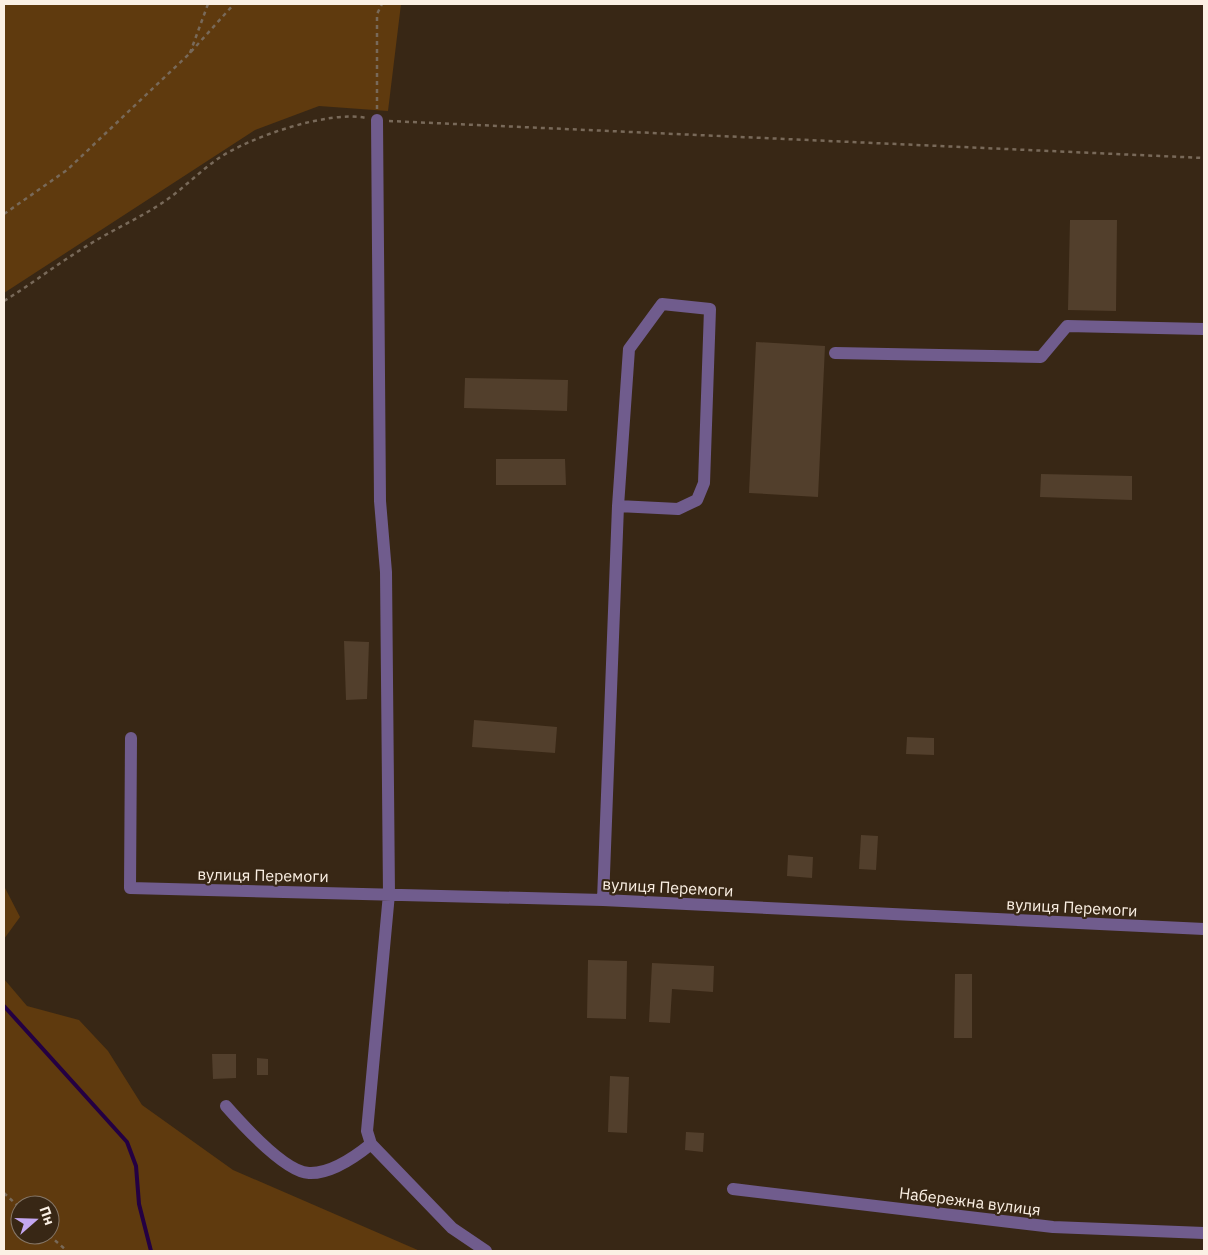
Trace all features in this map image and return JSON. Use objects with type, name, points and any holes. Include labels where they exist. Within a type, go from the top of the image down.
[{"type":"street","points":[[377,120],[380,501],[386,572],[389,894],[368,1130],[371,1144],[452,1228],[486,1251]]},
{"type":"street","points":[[603,900],[618,506],[629,349],[662,304],[710,309],[704,483],[697,500],[678,509],[618,506]]},
{"type":"street","points":[[835,353],[1041,357],[1067,326],[1204,329]]},
{"type":"street","name":"вулиця Перемоги","points":[[131,738],[130,888],[603,900],[1204,930]]},
{"type":"street","points":[[226,1106],[262,1145],[307,1174],[323,1172],[354,1158],[371,1144]]},
{"type":"street","name":"Набережна вулиця","points":[[733,1189],[1053,1227],[1204,1233]]},
{"type":"path","points":[[189,54],[208,4]]},
{"type":"path","points":[[4,214],[67,170],[189,54],[234,4]]},
{"type":"path","points":[[377,120],[377,14],[382,4]]},
{"type":"path","points":[[4,301],[90,244],[165,201],[218,158],[239,146],[273,133],[337,116],[352,115],[377,120],[1204,158]]},
{"type":"shaded area","points":[[4,4],[401,4],[388,111],[319,106],[255,130],[4,293]]},
{"type":"shaded area","points":[[4,886],[20,917],[4,939]]},
{"type":"shaded area","points":[[4,979],[27,1006],[79,1020],[108,1051],[142,1105],[233,1170],[420,1251],[4,1251]]},
{"type":"building","points":[[1070,220],[1117,220],[1116,311],[1068,310]]},
{"type":"building","points":[[756,342],[825,346],[818,497],[749,493]]},
{"type":"building","points":[[465,378],[568,380],[567,411],[464,408]]},
{"type":"building","points":[[496,459],[565,459],[566,485],[496,485]]},
{"type":"building","points":[[1041,474],[1132,476],[1132,500],[1040,497]]},
{"type":"building","points":[[344,641],[369,642],[367,699],[346,700]]},
{"type":"building","points":[[474,720],[557,727],[555,753],[472,747]]},
{"type":"building","points":[[907,737],[934,738],[934,755],[906,754]]},
{"type":"building","points":[[861,835],[878,836],[876,870],[859,869]]},
{"type":"building","points":[[788,855],[813,857],[812,878],[787,876]]},
{"type":"building","points":[[588,960],[627,961],[626,1019],[587,1018]]},
{"type":"building","points":[[652,963],[714,966],[713,992],[672,989],[670,1023],[649,1022]]},
{"type":"building","points":[[955,974],[972,974],[972,1038],[954,1038]]},
{"type":"building","points":[[212,1054],[236,1054],[236,1078],[213,1079]]},
{"type":"building","points":[[257,1058],[268,1059],[268,1075],[257,1075]]},
{"type":"building","points":[[610,1076],[629,1077],[627,1133],[608,1132]]},
{"type":"building","points":[[686,1132],[704,1133],[703,1152],[685,1150]]},
{"type":"waterway","points":[[4,1006],[127,1142],[136,1166],[139,1204],[151,1251]]}]
